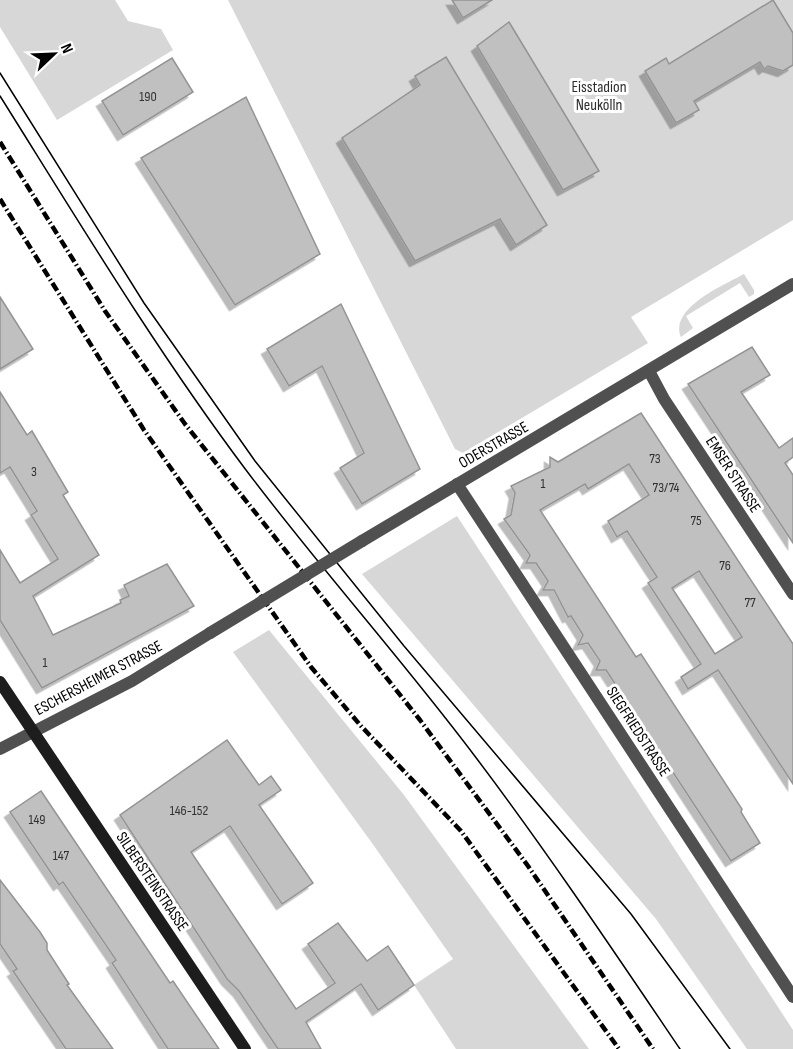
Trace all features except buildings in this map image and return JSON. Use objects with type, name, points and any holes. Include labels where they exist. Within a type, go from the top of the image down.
[{"type":"street","name":"ODERSTRASSE","points":[[210,633],[793,284]]},
{"type":"street","name":"EMSER STRASSE","points":[[649,371],[664,399],[793,594]]},
{"type":"street","name":"SIEGFRIEDSTRASSE","points":[[457,484],[793,997]]},
{"type":"street","name":"ESCHERSHEIMER STRASSE","points":[[0,750],[132,681],[210,633]]},
{"type":"street","name":"SILBERSTEINSTRASSE","points":[[0,682],[245,1049]]},
{"type":"green space","points":[[0,0],[115,0],[128,21],[161,29],[173,50],[57,120],[0,27]]},
{"type":"green space","name":"Eisstadion Neukölln","points":[[228,0],[793,0],[793,220],[631,317],[648,343],[463,453],[455,449]]},
{"type":"green space","points":[[744,274],[754,294],[749,297],[740,283],[686,316],[693,328],[681,337],[679,326],[690,307],[712,291]]},
{"type":"green space","points":[[457,516],[793,1030],[793,1049],[747,1049],[656,919],[362,574]]},
{"type":"green space","points":[[269,630],[404,795],[589,1049],[456,1049],[414,985],[453,959],[233,652]]},
{"type":"tram line","points":[[0,73],[144,303],[255,461],[404,646],[631,914],[730,1049]]},
{"type":"tram line","points":[[0,96],[119,285],[213,425],[302,542],[418,683],[501,791],[680,1049]]},
{"type":"railway","points":[[0,142],[105,311],[185,424],[420,720],[528,866],[653,1049]]},
{"type":"railway","points":[[0,199],[144,430],[311,667],[361,726],[461,831],[619,1049]]}]
